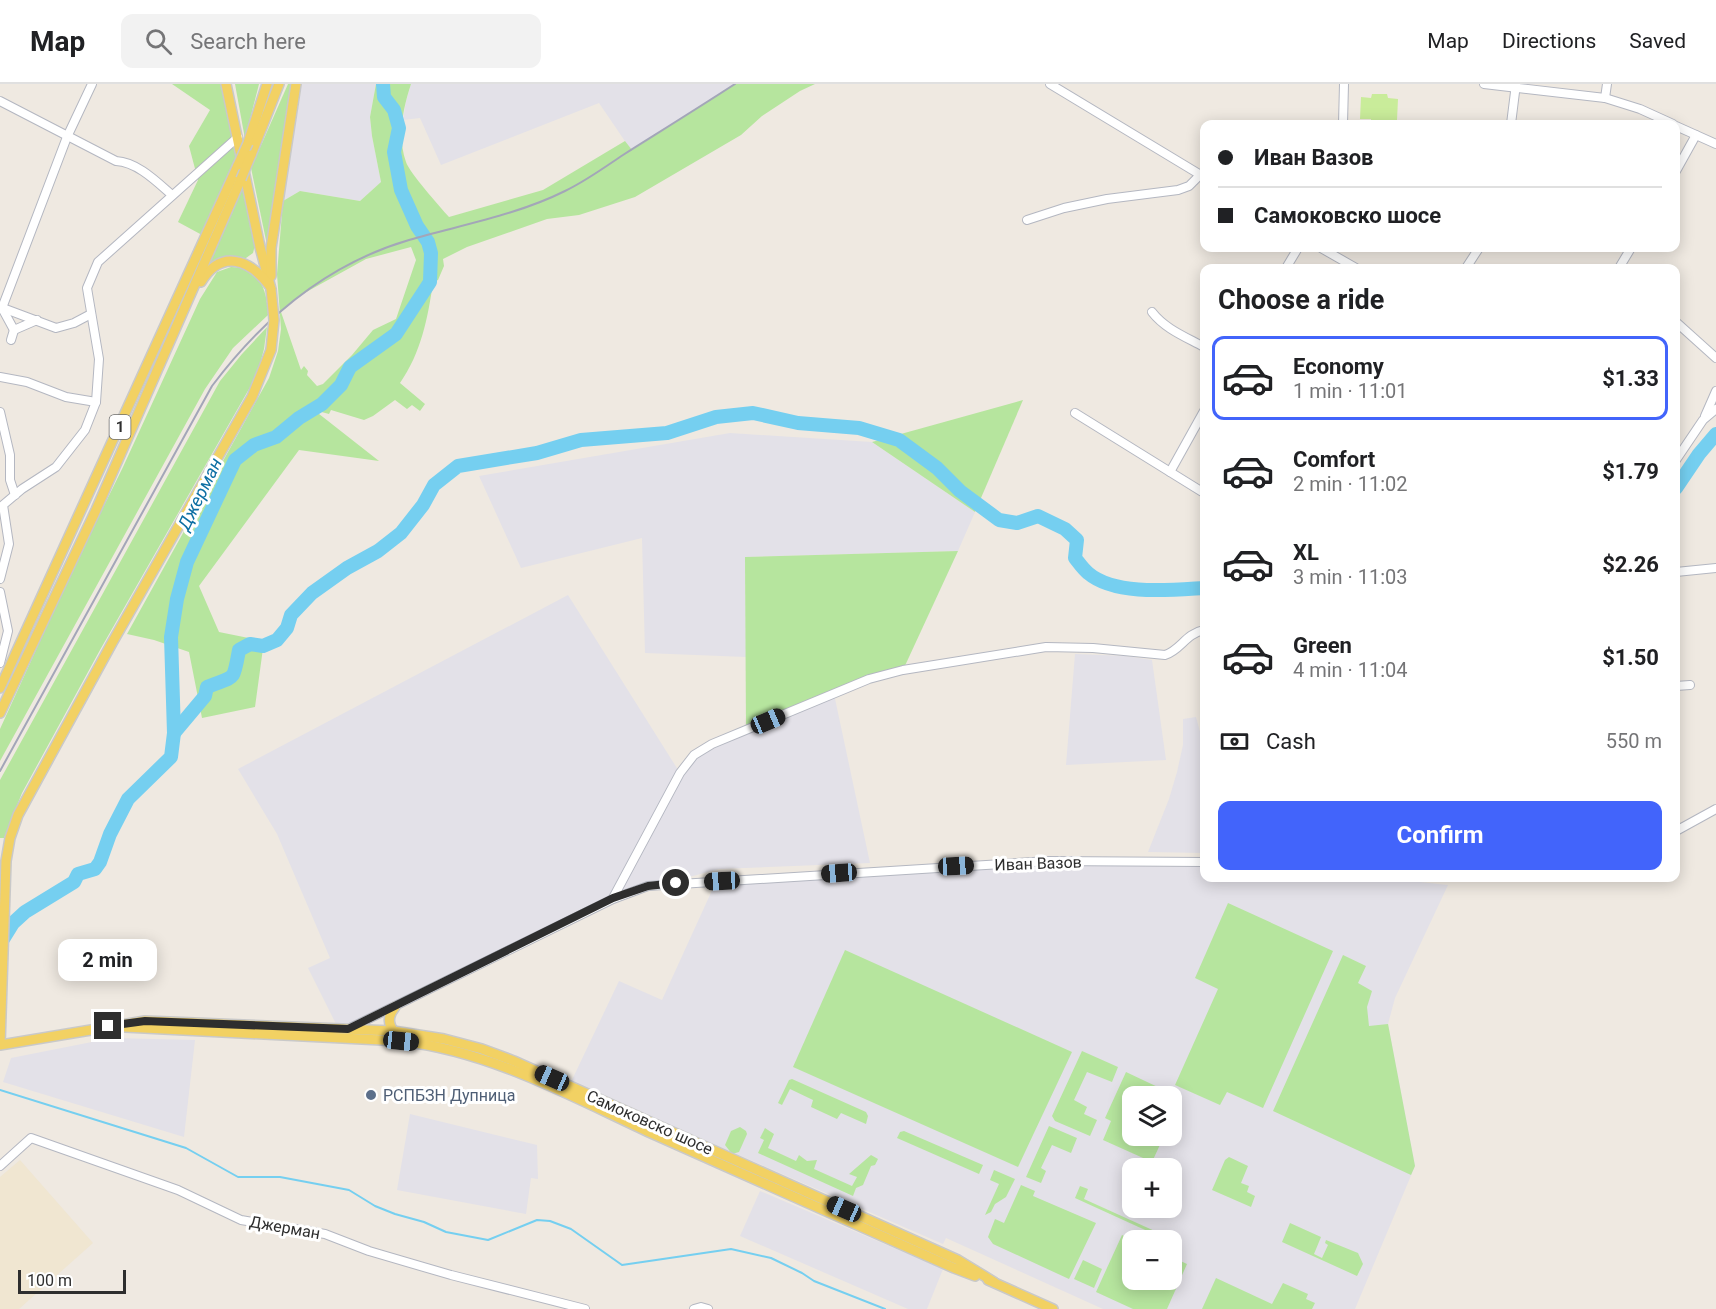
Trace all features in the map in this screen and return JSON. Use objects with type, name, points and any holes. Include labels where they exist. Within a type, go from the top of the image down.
[{"type":"main road","points":[[226,84],[260,247],[271,288]]},
{"type":"main road","name":"1","points":[[0,688],[248,143],[267,84]]},
{"type":"main road","points":[[0,1045],[6,861],[10,838],[18,815],[112,643],[252,397],[271,350],[274,320],[271,248],[296,84]]},
{"type":"main road","name":"1","points":[[0,713],[96,510],[184,313],[278,87]]},
{"type":"main road","points":[[243,263],[254,258],[260,247]]},
{"type":"main road","points":[[184,313],[206,275],[216,265],[230,261],[243,263],[255,270],[271,288]]},
{"type":"main road","points":[[394,1006],[389,1020],[401,1041]]},
{"type":"main road","name":"Самоковско шосе","points":[[0,1045],[145,1021],[393,1030],[444,1039],[482,1049],[514,1061],[958,1260],[994,1282]]},
{"type":"main road","name":"Самоковско шосе","points":[[108,1026],[401,1041],[443,1048],[511,1070],[954,1268],[994,1282],[1053,1309]]},
{"type":"street","points":[[1,307],[67,136],[92,84]]},
{"type":"street","points":[[1050,84],[1200,175]]},
{"type":"street","points":[[1343,120],[1344,84]]},
{"type":"street","points":[[1484,84],[1605,98],[1640,109],[1663,120]]},
{"type":"street","points":[[1605,98],[1607,84]]},
{"type":"street","points":[[1512,120],[1516,86]]},
{"type":"street","points":[[0,101],[116,161],[127,161],[172,195]]},
{"type":"street","points":[[1680,128],[1716,144]]},
{"type":"street","points":[[1680,164],[1696,135]]},
{"type":"street","points":[[1,574],[9,544],[1,504],[56,467],[85,430],[96,402],[99,359],[87,288],[98,262],[238,137]]},
{"type":"street","points":[[1027,220],[1064,208],[1107,199],[1178,190],[1189,186],[1200,178]]},
{"type":"street","points":[[1328,252],[1349,264]]},
{"type":"street","points":[[1,307],[56,328],[74,324],[91,314]]},
{"type":"street","points":[[1,307],[14,330],[11,340]]},
{"type":"street","points":[[1152,312],[1168,327],[1200,345]]},
{"type":"street","points":[[14,330],[37,320]]},
{"type":"street","points":[[1680,326],[1716,358]]},
{"type":"street","points":[[0,385],[0,377],[27,382],[66,397],[96,402]]},
{"type":"street","points":[[1680,454],[1703,420],[1716,391]]},
{"type":"street","points":[[1703,420],[1716,409]]},
{"type":"street","points":[[0,412],[10,455],[10,480],[15,495]]},
{"type":"street","points":[[1076,413],[1200,491]]},
{"type":"street","points":[[1170,472],[1200,418]]},
{"type":"street","points":[[1680,572],[1716,568]]},
{"type":"street","points":[[0,592],[8,631],[0,663]]},
{"type":"street","points":[[613,898],[680,773],[694,755],[712,744],[869,679],[903,670],[1046,647],[1093,648],[1165,655],[1170,654],[1187,637],[1200,631]]},
{"type":"street","points":[[1680,686],[1690,685]]},
{"type":"street","points":[[1680,829],[1716,809]]},
{"type":"street","name":"Иван Вазов","points":[[331,1038],[613,898],[648,886],[1049,861],[1200,862]]},
{"type":"street","name":"Джерман","points":[[0,1166],[31,1138],[178,1190],[241,1220],[325,1234],[369,1251],[451,1275],[585,1309]]},
{"type":"street","points":[[694,1309],[701,1307],[708,1309]]},
{"type":"shaded area","points":[[302,84],[376,84],[370,117],[381,182],[360,201],[300,191],[283,201]]},
{"type":"shaded area","points":[[411,84],[735,84],[631,150],[599,103],[441,165],[420,118],[403,120]]},
{"type":"shaded area","points":[[730,433],[872,442],[975,512],[958,551],[745,557],[746,657],[645,653],[642,538],[521,568],[479,476]]},
{"type":"shaded area","points":[[568,595],[680,773],[694,755],[834,694],[870,863],[719,869],[648,886],[349,1028],[338,1028],[308,968],[330,958],[277,834],[238,769]]},
{"type":"shaded area","points":[[1075,654],[1126,656],[1152,660],[1166,760],[1066,765]]},
{"type":"shaded area","points":[[1196,717],[1200,732],[1200,853],[1148,852],[1177,772],[1183,745],[1183,719]]},
{"type":"shaded area","points":[[1055,865],[1200,867],[1200,882],[1421,882],[1448,885],[1395,998],[1388,1024],[1415,1166],[1355,1309],[1103,1309],[946,1238],[943,1244],[571,1082],[619,981],[662,1000],[714,886]]},
{"type":"shaded area","points":[[112,1038],[195,1040],[184,1137],[3,1082],[11,1058]]},
{"type":"shaded area","points":[[410,1114],[537,1145],[538,1179],[531,1178],[526,1214],[397,1190]]},
{"type":"shaded area","points":[[20,1160],[93,1243],[19,1309],[0,1309],[0,1177]]},
{"type":"shaded area","points":[[760,1191],[943,1269],[927,1309],[908,1309],[740,1236]]},
{"type":"green space","points":[[172,84],[221,84],[237,158],[202,235],[178,222],[198,180],[189,146],[210,110]]},
{"type":"green space","points":[[235,84],[259,84],[245,139]]},
{"type":"green space","points":[[288,84],[292,84],[267,245],[251,168]]},
{"type":"green space","points":[[376,84],[411,84],[402,123],[403,152],[408,167],[449,217],[543,190],[625,141],[632,150],[735,84],[815,84],[762,116],[741,135],[635,197],[579,215],[547,219],[467,247],[443,259],[444,266],[438,280],[433,282],[426,322],[418,347],[400,383],[425,404],[420,411],[412,405],[407,409],[395,400],[364,420],[331,410],[329,414],[314,410],[379,461],[299,450],[199,586],[219,632],[264,641],[255,707],[202,718],[189,652],[127,634],[269,378],[278,351],[281,329],[277,274],[283,201],[300,191],[360,201],[381,182],[370,117]],"holes":[[[411,247],[416,260],[396,319],[373,330],[352,355],[323,384],[317,386],[307,375],[308,371],[304,366],[301,370],[281,312],[299,296],[366,259]]]},
{"type":"green space","points":[[1372,94],[1387,94],[1388,98],[1398,99],[1397,120],[1360,119],[1361,97],[1371,98]]},
{"type":"green space","points":[[242,186],[255,245],[253,253],[246,258],[224,257],[208,266]]},
{"type":"green space","points":[[231,267],[249,271],[260,282],[266,297],[268,315],[233,348],[205,389],[0,761],[0,729],[71,573],[123,467],[200,299],[217,272]]},
{"type":"green space","points":[[267,327],[257,375],[100,650],[22,793],[4,838],[0,838],[0,780],[220,381]]},
{"type":"green space","points":[[1023,400],[975,512],[872,442]]},
{"type":"green space","points":[[958,551],[903,670],[746,730],[745,557]]},
{"type":"green space","points":[[1228,903],[1333,951],[1263,1108],[1227,1092],[1220,1105],[1182,1088],[1182,1086],[1175,1085],[1218,989],[1195,978]]},
{"type":"green space","points":[[845,950],[1072,1052],[1018,1167],[793,1067]]},
{"type":"green space","points":[[1343,955],[1366,966],[1358,983],[1372,991],[1367,1007],[1369,1026],[1388,1024],[1415,1166],[1411,1175],[1273,1111]]},
{"type":"green space","points":[[1082,1051],[1118,1067],[1112,1082],[1087,1072],[1074,1100],[1087,1107],[1084,1114],[1097,1120],[1090,1136],[1055,1121],[1052,1116]]},
{"type":"green space","points":[[1126,1072],[1156,1086],[1122,1086],[1122,1146],[1159,1146],[1154,1158],[1143,1158],[1103,1140],[1111,1121],[1105,1118]]},
{"type":"green space","points":[[792,1079],[866,1112],[868,1116],[866,1124],[841,1113],[837,1119],[811,1107],[813,1100],[790,1089],[782,1105],[778,1103],[789,1080]]},
{"type":"green space","points":[[1049,1126],[1077,1138],[1071,1153],[1052,1145],[1041,1168],[1046,1171],[1041,1183],[1026,1177]]},
{"type":"green space","points":[[740,1127],[747,1134],[739,1152],[732,1154],[725,1145],[731,1131]]},
{"type":"green space","points":[[765,1128],[774,1134],[768,1148],[796,1161],[799,1155],[807,1161],[817,1160],[814,1169],[852,1186],[857,1177],[849,1174],[871,1155],[878,1159],[875,1165],[871,1166],[863,1185],[856,1188],[853,1196],[758,1153],[764,1140],[760,1138]]},
{"type":"green space","points":[[904,1131],[983,1165],[979,1174],[897,1138],[900,1132]]},
{"type":"green space","points":[[1229,1157],[1248,1166],[1241,1183],[1249,1186],[1247,1192],[1255,1196],[1251,1207],[1212,1190],[1225,1160]]},
{"type":"green space","points":[[994,1170],[1015,1179],[1006,1197],[995,1204],[991,1212],[985,1215],[999,1184],[990,1180]]},
{"type":"green space","points":[[1021,1185],[1035,1191],[1033,1196],[1096,1223],[1069,1279],[993,1244],[988,1237],[995,1219],[1004,1223]]},
{"type":"green space","points":[[1080,1186],[1088,1189],[1084,1199],[1152,1230],[1145,1230],[1075,1198]]},
{"type":"green space","points":[[1290,1223],[1321,1237],[1314,1254],[1322,1258],[1328,1245],[1325,1243],[1326,1240],[1358,1253],[1363,1264],[1357,1276],[1282,1242]]},
{"type":"green space","points":[[1122,1235],[1122,1290],[1175,1290],[1167,1309],[1133,1309],[1096,1292]]},
{"type":"green space","points":[[1083,1260],[1102,1269],[1094,1288],[1074,1279]]},
{"type":"green space","points":[[1182,1262],[1187,1264],[1182,1275]]},
{"type":"green space","points":[[1216,1278],[1272,1304],[1283,1283],[1308,1294],[1306,1299],[1315,1303],[1312,1309],[1202,1309]]},
{"type":"waterway","name":"Джерман","points":[[0,944],[13,923],[25,912],[74,882],[78,874],[95,869],[128,799],[171,757],[174,733],[171,637],[177,599],[187,562],[235,460],[254,445],[276,437],[299,418],[322,404],[341,385],[350,367],[396,334],[430,282],[431,253],[428,242],[417,226],[401,190],[394,152],[399,128],[394,110],[384,97],[383,84]]},
{"type":"waterway","points":[[174,733],[205,696],[207,687],[232,676],[239,650],[250,644],[263,646],[277,640],[287,628],[291,615],[312,593],[347,568],[378,551],[401,533],[423,505],[434,485],[458,466],[537,453],[581,440],[667,433],[716,417],[753,413],[798,423],[859,428],[899,440],[937,468],[960,491],[999,520],[1017,523],[1038,516],[1065,529],[1077,540],[1075,558],[1086,571],[1099,580],[1113,585],[1144,590],[1200,588]]},
{"type":"waterway","points":[[1680,482],[1716,434]]},
{"type":"waterway","points":[[0,1090],[186,1148],[238,1177],[280,1177],[349,1190],[375,1206],[424,1222],[446,1232],[488,1240],[537,1220],[550,1221],[571,1229],[622,1265],[731,1249],[771,1258],[814,1281],[885,1309]]},
{"type":"railway","points":[[0,771],[212,386],[232,361],[275,316],[324,279],[379,250],[528,207],[573,187],[735,84]]},
{"type":"place","name":"РСПБЗН Дупница","points":[[371,1095]]},
{"type":"route","points":[[108,1026],[145,1021],[348,1029],[613,898],[648,886],[676,883]]}]
